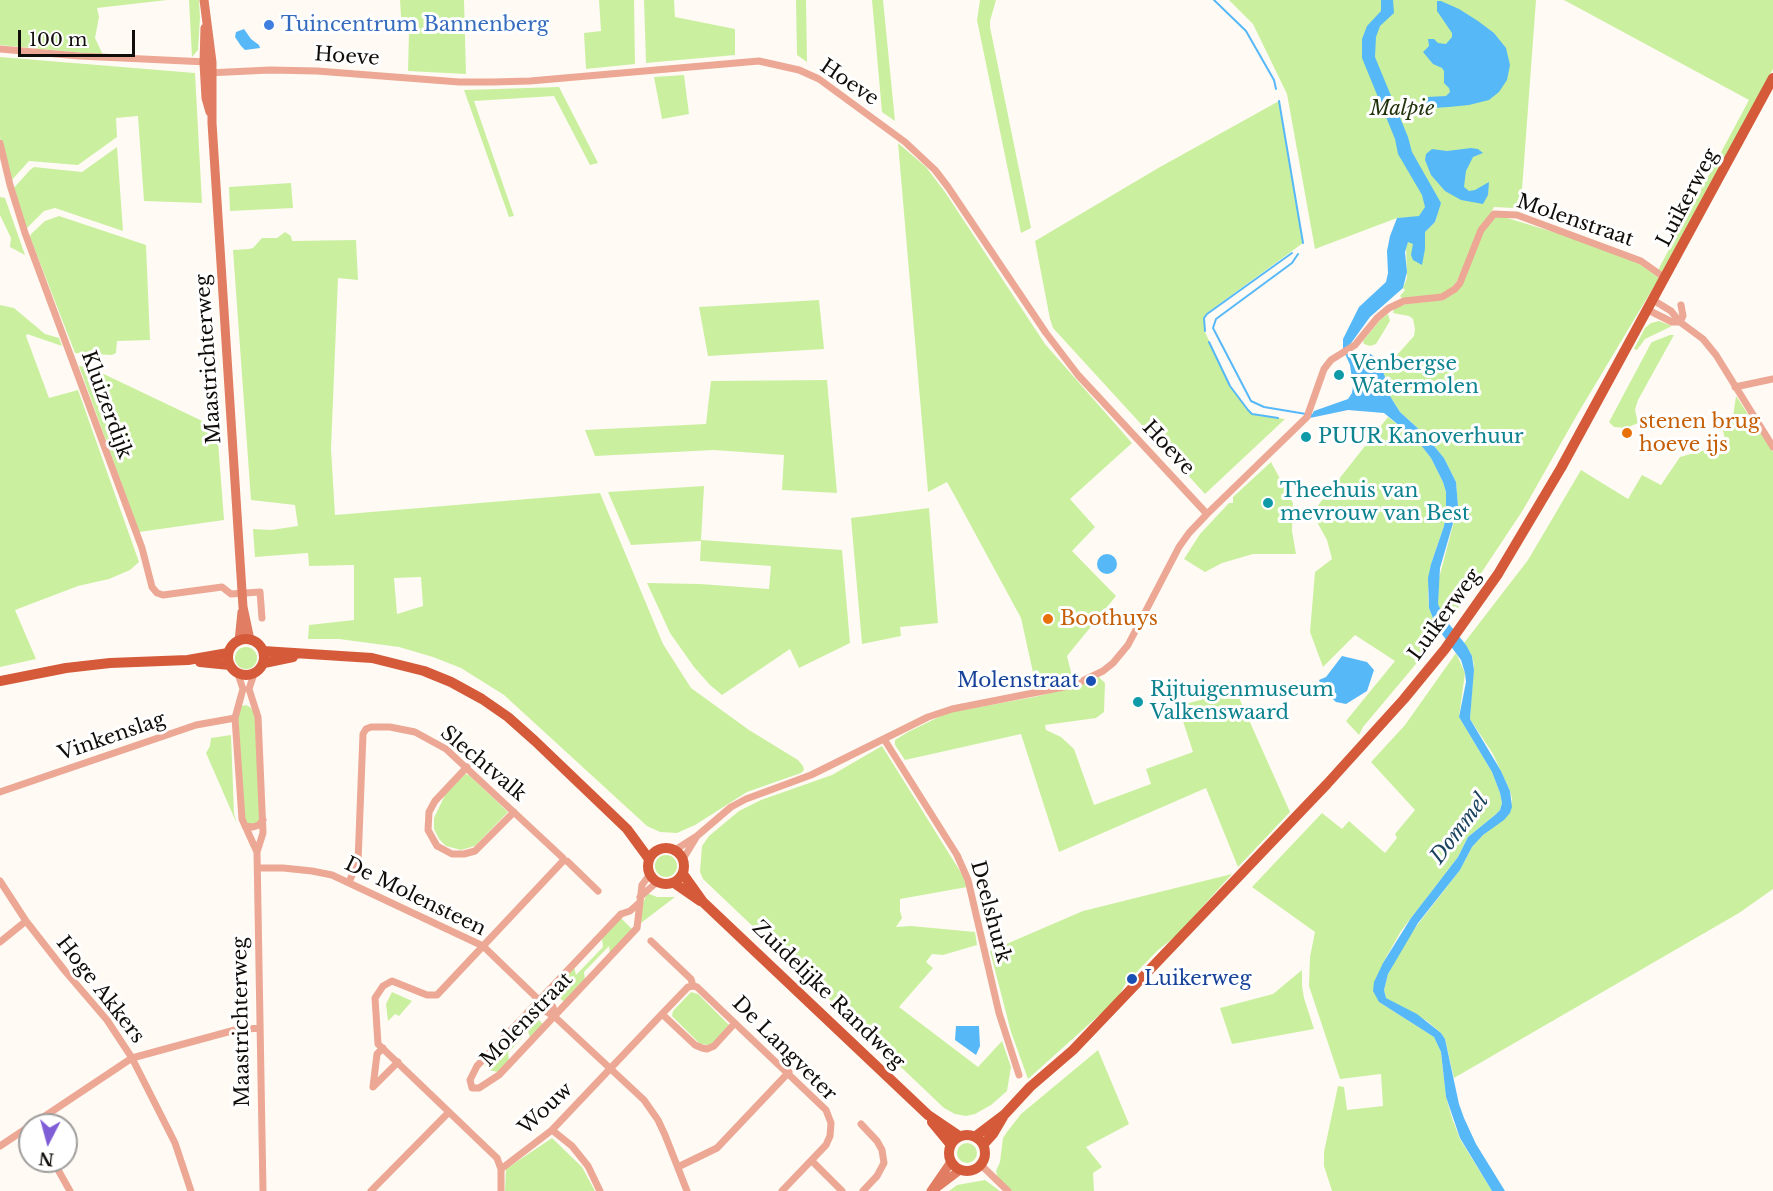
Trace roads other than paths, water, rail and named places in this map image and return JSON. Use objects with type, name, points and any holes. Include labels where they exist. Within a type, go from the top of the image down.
[{"type":"main road","name":"Maastrichterweg","points":[[204,0],[203,39],[212,73],[212,123],[243,607],[250,640]]},
{"type":"main road","name":"Luikerweg","points":[[980,1140],[993,1134],[1005,1114],[1030,1087],[1073,1050],[1253,861],[1404,699],[1460,628],[1524,532],[1651,305],[1773,78]]},
{"type":"main road","name":"Maastrichterweg","points":[[239,641],[243,607]]},
{"type":"main road","points":[[250,640],[261,646],[264,657],[262,667],[254,674],[238,674],[230,665],[228,653],[230,648],[239,641],[250,640]]},
{"type":"main road","points":[[0,681],[66,668],[110,663],[188,660],[228,653]]},
{"type":"main road","points":[[264,657],[352,655],[392,661],[451,682],[508,717],[627,829],[658,850]]},
{"type":"main road","points":[[188,660],[230,665]]},
{"type":"main road","points":[[627,829],[649,859],[654,878],[669,884],[674,883],[683,874],[685,864],[679,854],[669,848],[658,850],[649,859]]},
{"type":"main road","name":"Zuidelijke Randweg","points":[[683,874],[704,902],[955,1141]]},
{"type":"main road","name":"Zuidelijke Randweg","points":[[674,883],[697,900],[704,902]]},
{"type":"main road","points":[[970,1134],[980,1140],[986,1155],[981,1165],[971,1171],[960,1170],[951,1162],[949,1150],[955,1141],[970,1134]]},
{"type":"main road","points":[[931,1191],[951,1162]]},
{"type":"main road","points":[[931,1191],[960,1170]]},
{"type":"street","points":[[0,49],[79,56],[208,62]]},
{"type":"street","name":"Hoeve","points":[[212,73],[270,70],[317,71],[459,82],[493,82],[759,61],[799,70],[819,79],[905,142],[935,170],[1046,333],[1078,375],[1207,514]]},
{"type":"street","name":"Kluizerdijk","points":[[0,143],[25,233],[142,548],[152,587],[157,593],[163,595],[222,587],[231,594],[242,593]]},
{"type":"street","name":"Molenstraat","points":[[679,854],[731,807],[746,799],[811,775],[928,717],[944,711],[1074,685],[1103,671],[1128,645],[1179,547],[1207,514],[1308,414],[1324,369],[1331,360],[1355,345],[1377,318],[1389,308],[1404,302],[1442,297],[1455,289],[1460,283],[1481,230],[1494,214],[1517,215],[1641,261],[1665,278]]},
{"type":"street","points":[[1651,305],[1672,322],[1680,322]]},
{"type":"street","points":[[1651,305],[1671,311],[1680,322],[1703,339],[1716,355],[1773,447]]},
{"type":"street","points":[[1680,322],[1683,316],[1681,305]]},
{"type":"street","points":[[1734,387],[1773,379]]},
{"type":"street","points":[[242,593],[260,592],[262,618]]},
{"type":"street","name":"Maastrichterweg","points":[[238,674],[243,689],[235,718],[242,819],[257,852],[258,868],[263,1191]]},
{"type":"street","name":"Maastrichterweg","points":[[254,674],[249,689],[258,717],[263,820],[262,842],[257,852]]},
{"type":"street","points":[[239,705],[245,703],[254,705]]},
{"type":"street","name":"Vinkenslag","points":[[0,792],[196,725],[235,718]]},
{"type":"street","name":"Slechtvalk","points":[[349,882],[358,862],[364,732],[378,726],[415,732],[446,749],[563,861],[567,861],[598,891]]},
{"type":"street","name":"Deelshurk","points":[[884,739],[957,855],[968,880],[999,1013],[1019,1075]]},
{"type":"street","points":[[467,767],[435,801],[429,812],[428,830],[437,846],[452,854],[464,855],[475,851],[514,812]]},
{"type":"street","points":[[245,826],[253,827],[263,820]]},
{"type":"street","name":"Molenstraat","points":[[679,854],[697,836]]},
{"type":"street","points":[[501,1191],[501,1169],[497,1158],[378,1044],[375,998],[380,989],[392,981],[433,996],[437,994],[563,861]]},
{"type":"street","name":"De Molensteen","points":[[258,868],[312,871],[349,882],[483,946],[539,1000],[542,1009],[555,1017],[649,1106],[665,1135],[687,1191]]},
{"type":"street","name":"Molenstraat","points":[[640,900],[626,913],[621,914],[477,1066],[470,1080],[472,1088],[479,1088],[493,1080],[637,928],[642,885],[654,878]]},
{"type":"street","name":"Hoge Akkers","points":[[0,881],[26,921],[107,1020],[132,1058],[174,1143],[190,1191]]},
{"type":"street","points":[[626,913],[638,923]]},
{"type":"street","points":[[0,942],[26,921]]},
{"type":"street","name":"De Langveter","points":[[651,941],[691,979],[693,986],[697,987],[789,1072],[826,1110],[831,1123],[830,1136],[826,1145],[782,1191]]},
{"type":"street","name":"Wouw","points":[[501,1169],[552,1130],[688,987],[693,986]]},
{"type":"street","points":[[662,1014],[695,1045],[707,1049],[714,1046],[735,1023]]},
{"type":"street","points":[[50,1113],[132,1058],[235,1030],[260,1028]]},
{"type":"street","points":[[383,1048],[377,1054],[373,1087],[398,1062]]},
{"type":"street","points":[[678,1167],[717,1148],[789,1072]]},
{"type":"street","points":[[370,1191],[449,1112]]},
{"type":"street","points":[[861,1124],[877,1141],[882,1150],[884,1163],[877,1176],[863,1191]]},
{"type":"street","points":[[552,1130],[572,1146],[588,1166],[600,1191]]},
{"type":"street","points":[[0,1146],[18,1134]]},
{"type":"street","points":[[812,1161],[842,1191]]},
{"type":"street","points":[[981,1165],[1008,1191]]},
{"type":"street","points":[[60,1173],[70,1191]]},
{"type":"water","points":[[1381,0],[1393,0],[1394,13],[1380,26],[1376,37],[1375,57],[1412,152],[1441,203],[1435,222],[1425,232],[1422,265],[1413,260],[1411,255],[1413,244],[1408,242],[1405,252],[1407,272],[1403,288],[1370,317],[1349,346],[1355,363],[1362,360],[1366,351],[1379,360],[1388,392],[1393,401],[1400,412],[1424,434],[1444,458],[1456,482],[1458,506],[1440,568],[1438,604],[1445,619],[1472,656],[1474,670],[1470,719],[1501,771],[1510,791],[1512,807],[1504,820],[1483,835],[1472,847],[1460,870],[1418,923],[1388,974],[1384,990],[1386,998],[1417,1014],[1441,1033],[1445,1039],[1464,1118],[1476,1144],[1505,1191],[1492,1191],[1460,1138],[1446,1097],[1441,1052],[1434,1037],[1379,1002],[1373,991],[1374,982],[1383,963],[1411,918],[1458,857],[1468,837],[1500,810],[1502,803],[1492,772],[1459,717],[1466,682],[1461,660],[1436,626],[1429,608],[1428,578],[1444,526],[1446,492],[1431,458],[1420,444],[1384,413],[1348,410],[1310,418],[1314,411],[1348,399],[1352,393],[1350,365],[1343,349],[1343,339],[1359,307],[1386,282],[1387,251],[1397,218],[1419,216],[1425,207],[1422,195],[1398,154],[1395,139],[1362,58],[1362,39],[1367,26],[1381,11]]},
{"type":"water","points":[[1437,1],[1459,9],[1478,21],[1494,33],[1506,48],[1510,65],[1507,80],[1499,92],[1489,100],[1469,105],[1427,107],[1427,97],[1446,96],[1450,92],[1444,83],[1442,68],[1433,64],[1423,52],[1429,46],[1428,39],[1446,44],[1452,37],[1452,33],[1437,11]]},
{"type":"water","points":[[244,29],[260,48],[245,50],[241,46],[235,37],[236,32]]},
{"type":"water","points":[[1471,148],[1483,153],[1473,157],[1466,171],[1464,187],[1469,191],[1475,190],[1489,182],[1488,195],[1483,204],[1461,200],[1445,191],[1431,175],[1425,160],[1426,154],[1432,149],[1447,151]]},
{"type":"water","points":[[1107,554],[1114,557],[1117,564],[1114,571],[1107,574],[1100,571],[1097,564],[1100,557]]},
{"type":"water","points":[[1342,656],[1367,662],[1374,670],[1367,691],[1346,704],[1336,702],[1323,690],[1319,680],[1326,677]]},
{"type":"water","points":[[956,1026],[979,1026],[980,1046],[976,1055],[955,1040]]},
{"type":"waterway","points":[[1214,0],[1246,31],[1274,80],[1276,89]]},
{"type":"waterway","points":[[1279,101],[1303,243]]},
{"type":"waterway","points":[[1205,331],[1204,318],[1207,314],[1292,253]]},
{"type":"waterway","points":[[1298,254],[1292,263],[1216,319],[1213,328],[1251,401],[1264,407],[1312,415]]},
{"type":"waterway","points":[[1209,342],[1230,386],[1248,410],[1252,414],[1278,418]]},
{"type":"place","name":"Tuincentrum Bannenberg","points":[[269,25]]},
{"type":"place","name":"Venbergse Watermolen","points":[[1339,375]]},
{"type":"place","name":"stenen brug hoeve ijs","points":[[1627,433]]},
{"type":"place","name":"PUUR Kanoverhuur","points":[[1306,437]]},
{"type":"place","name":"Theehuis van mevrouw van Best","points":[[1268,503]]},
{"type":"place","name":"Boothuys","points":[[1048,619]]},
{"type":"place","name":"Molenstraat","points":[[1091,681]]},
{"type":"place","name":"Rijtuigenmuseum Valkenswaard","points":[[1138,702]]},
{"type":"place","name":"Luikerweg","points":[[1132,979]]},
{"type":"park label","name":"Malpie","points":[[1402,109]]},
{"type":"water label","name":"Dommel","points":[[1460,829]]}]
